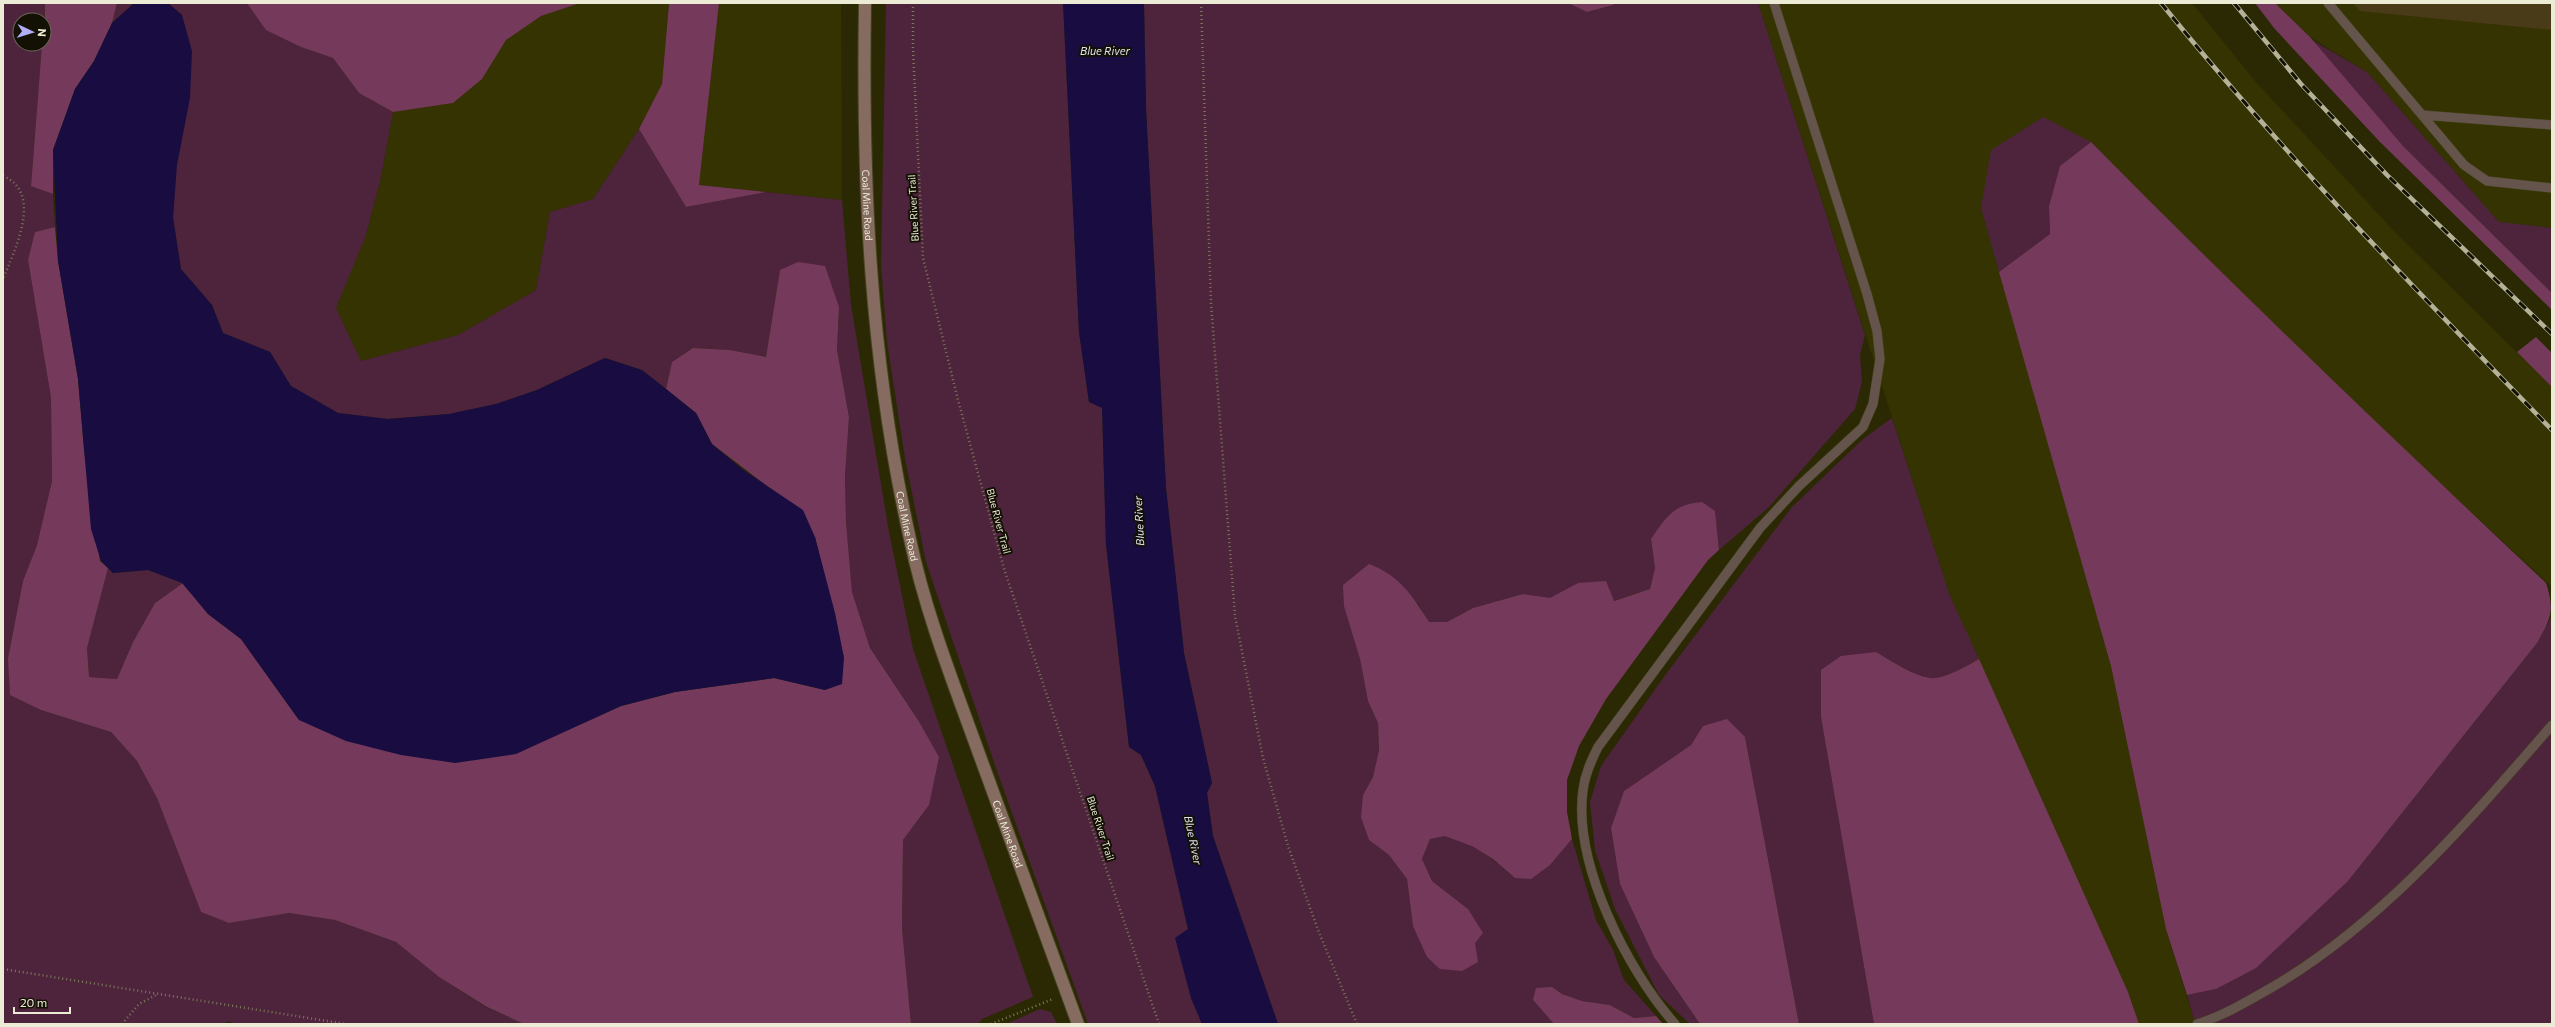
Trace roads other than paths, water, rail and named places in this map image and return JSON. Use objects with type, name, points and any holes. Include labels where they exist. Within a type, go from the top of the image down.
[{"type":"street","name":"Coal Mine Road","points":[[865,3],[863,117],[867,227],[880,371],[910,541],[945,658],[1078,1024]]},
{"type":"lane","points":[[1675,1024],[1642,982],[1626,954],[1594,880],[1584,840],[1581,812],[1586,774],[1598,747],[1760,528],[1799,486],[1863,427],[1873,404],[1880,359],[1877,331],[1867,294],[1774,3]]},
{"type":"lane","points":[[2328,3],[2464,165],[2487,181],[2552,188]]},
{"type":"lane","points":[[2422,115],[2552,125]]},
{"type":"lane","points":[[2197,1024],[2229,1012],[2283,982],[2336,945],[2386,901],[2450,838],[2552,724]]},
{"type":"water","points":[[134,3],[168,3],[182,15],[192,51],[190,98],[177,165],[173,218],[181,269],[212,305],[223,333],[270,352],[291,386],[338,413],[388,419],[449,414],[496,404],[537,390],[605,358],[642,370],[696,413],[712,444],[742,469],[803,510],[815,537],[835,613],[844,658],[842,684],[825,690],[774,678],[675,692],[621,706],[516,754],[455,763],[401,755],[346,741],[299,720],[241,639],[208,614],[182,583],[148,570],[113,573],[101,561],[91,529],[78,379],[58,261],[53,150],[75,89],[94,61],[112,23]]},
{"type":"water","name":"Blue River","points":[[1063,3],[1144,3],[1146,108],[1166,488],[1184,653],[1212,783],[1207,793],[1213,836],[1278,1024],[1202,1024],[1191,998],[1175,938],[1188,929],[1155,786],[1141,755],[1129,747],[1106,544],[1102,408],[1089,402],[1079,332]]},
{"type":"railway","points":[[2161,3],[2254,113],[2351,221],[2552,430]]},
{"type":"railway","points":[[2234,3],[2301,84],[2387,175],[2552,334]]}]
